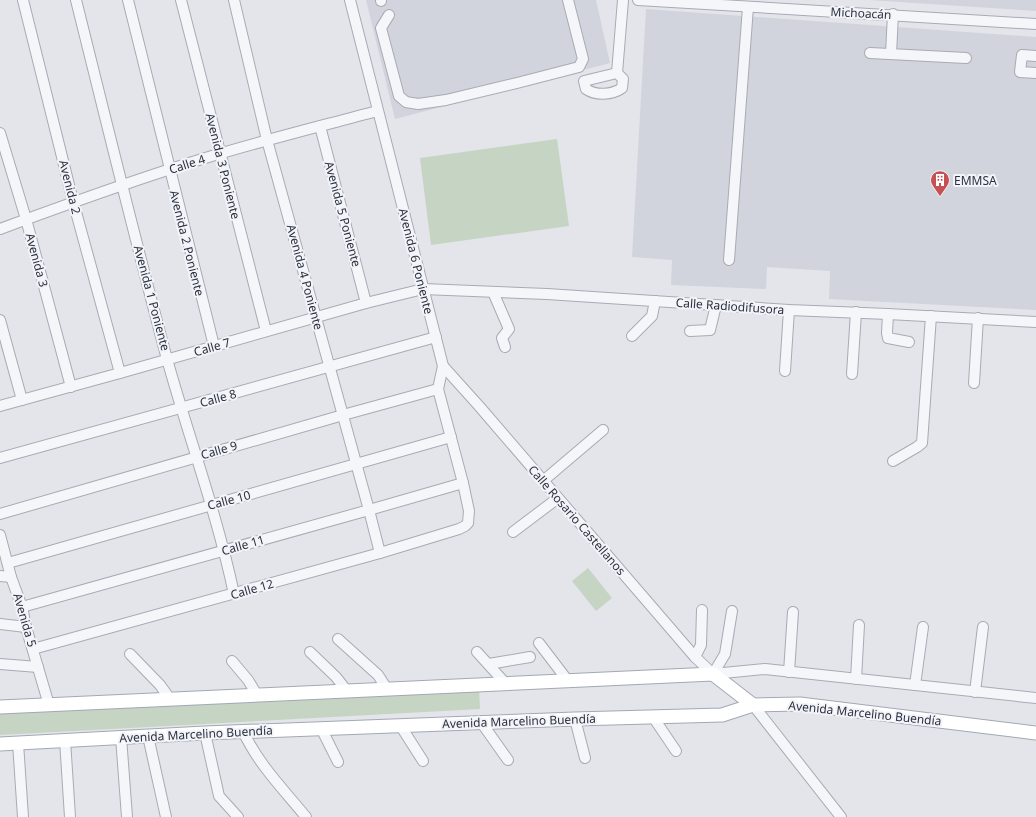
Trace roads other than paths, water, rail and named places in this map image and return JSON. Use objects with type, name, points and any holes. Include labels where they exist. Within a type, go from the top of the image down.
[{"type":"main road","points":[[0,708],[713,674],[753,705]]},
{"type":"main road","name":"Avenida Marcelino Buendía","points":[[0,744],[205,732],[722,715],[753,705],[800,704],[1036,733]]},
{"type":"street","name":"Avenida 2","points":[[23,0],[73,202],[120,374]]},
{"type":"street","name":"Avenida 1 Poniente","points":[[76,0],[122,185],[168,360],[225,550],[234,594]]},
{"type":"street","name":"Avenida 2 Poniente","points":[[128,0],[169,170],[214,346]]},
{"type":"street","name":"Avenida 3 Poniente","points":[[181,0],[266,331]]},
{"type":"street","name":"Avenida 4 Poniente","points":[[234,0],[267,140],[317,317],[380,553]]},
{"type":"street","name":"Avenida 6 Poniente","points":[[350,0],[443,366],[438,390],[463,483],[469,511],[468,523]]},
{"type":"street","points":[[389,15],[381,28],[399,96],[406,102],[418,104],[446,100],[525,82],[579,66],[583,59],[568,0]]},
{"type":"street","points":[[618,74],[623,0]]},
{"type":"street","name":"Michoacán","points":[[638,0],[893,14],[1036,24]]},
{"type":"street","points":[[729,260],[748,7]]},
{"type":"street","points":[[891,54],[893,14]]},
{"type":"street","points":[[870,53],[966,58]]},
{"type":"street","points":[[1036,56],[1022,56],[1020,72],[1036,73]]},
{"type":"street","name":"Calle 4","points":[[0,229],[122,185],[220,154],[377,111]]},
{"type":"street","name":"Avenida 5 Poniente","points":[[320,126],[366,303]]},
{"type":"street","name":"Avenida 3","points":[[0,133],[26,219],[71,387]]},
{"type":"street","name":"Calle Radiodifusora","points":[[423,289],[547,294],[789,310],[856,312],[1036,322]]},
{"type":"street","name":"Calle 7","points":[[0,406],[120,374],[366,303],[423,289]]},
{"type":"street","points":[[493,292],[509,329],[502,338],[505,347]]},
{"type":"street","points":[[632,336],[652,316],[655,301]]},
{"type":"street","points":[[690,331],[710,330],[716,305]]},
{"type":"street","points":[[785,371],[789,310]]},
{"type":"street","points":[[852,374],[856,312]]},
{"type":"street","points":[[888,314],[888,338],[908,342]]},
{"type":"street","points":[[893,461],[917,447],[922,442],[931,316]]},
{"type":"street","points":[[974,383],[978,318]]},
{"type":"street","points":[[0,320],[22,400]]},
{"type":"street","name":"Calle 8","points":[[0,458],[436,337]]},
{"type":"street","name":"Calle Rosario Castellanos","points":[[443,366],[695,657],[713,674]]},
{"type":"street","name":"Calle 9","points":[[0,514],[343,415],[438,390]]},
{"type":"street","points":[[543,481],[603,430]]},
{"type":"street","name":"Calle 10","points":[[8,563],[357,465],[451,437]]},
{"type":"street","name":"Calle 11","points":[[22,607],[463,483]]},
{"type":"street","points":[[513,532],[558,498]]},
{"type":"street","name":"Calle 12","points":[[33,649],[380,553],[459,529],[468,523]]},
{"type":"street","name":"Avenida 5","points":[[0,535],[50,705]]},
{"type":"street","points":[[0,576],[12,577]]},
{"type":"street","points":[[695,657],[701,645],[702,610]]},
{"type":"street","points":[[713,674],[725,654],[732,611]]},
{"type":"street","points":[[789,672],[793,612]]},
{"type":"street","points":[[0,624],[26,626]]},
{"type":"street","points":[[856,679],[859,625]]},
{"type":"street","points":[[915,685],[923,627]]},
{"type":"street","points":[[975,692],[983,627]]},
{"type":"street","points":[[338,639],[378,675],[387,690]]},
{"type":"street","points":[[539,643],[568,681]]},
{"type":"street","points":[[310,652],[336,676],[347,691]]},
{"type":"street","points":[[476,652],[489,664],[506,684]]},
{"type":"street","points":[[130,654],[160,685],[170,699]]},
{"type":"street","points":[[489,664],[530,657]]},
{"type":"street","points":[[232,662],[248,680],[257,695]]},
{"type":"street","points":[[0,664],[38,667]]},
{"type":"street","points":[[713,674],[765,669],[1036,698]]},
{"type":"street","points":[[753,705],[841,817]]},
{"type":"street","points":[[652,717],[676,751]]},
{"type":"street","points":[[575,719],[585,758]]},
{"type":"street","points":[[481,722],[508,760]]},
{"type":"street","points":[[400,725],[423,761]]},
{"type":"street","points":[[321,728],[338,762]]},
{"type":"street","points":[[243,731],[250,747],[263,765],[306,817]]},
{"type":"street","points":[[205,732],[219,796],[238,817]]},
{"type":"street","points":[[148,736],[166,817]]},
{"type":"street","points":[[121,737],[127,817]]},
{"type":"street","points":[[65,740],[70,817]]},
{"type":"street","points":[[18,743],[23,817]]},
{"type":"place","name":"EMMSA","points":[[940,197]]}]
